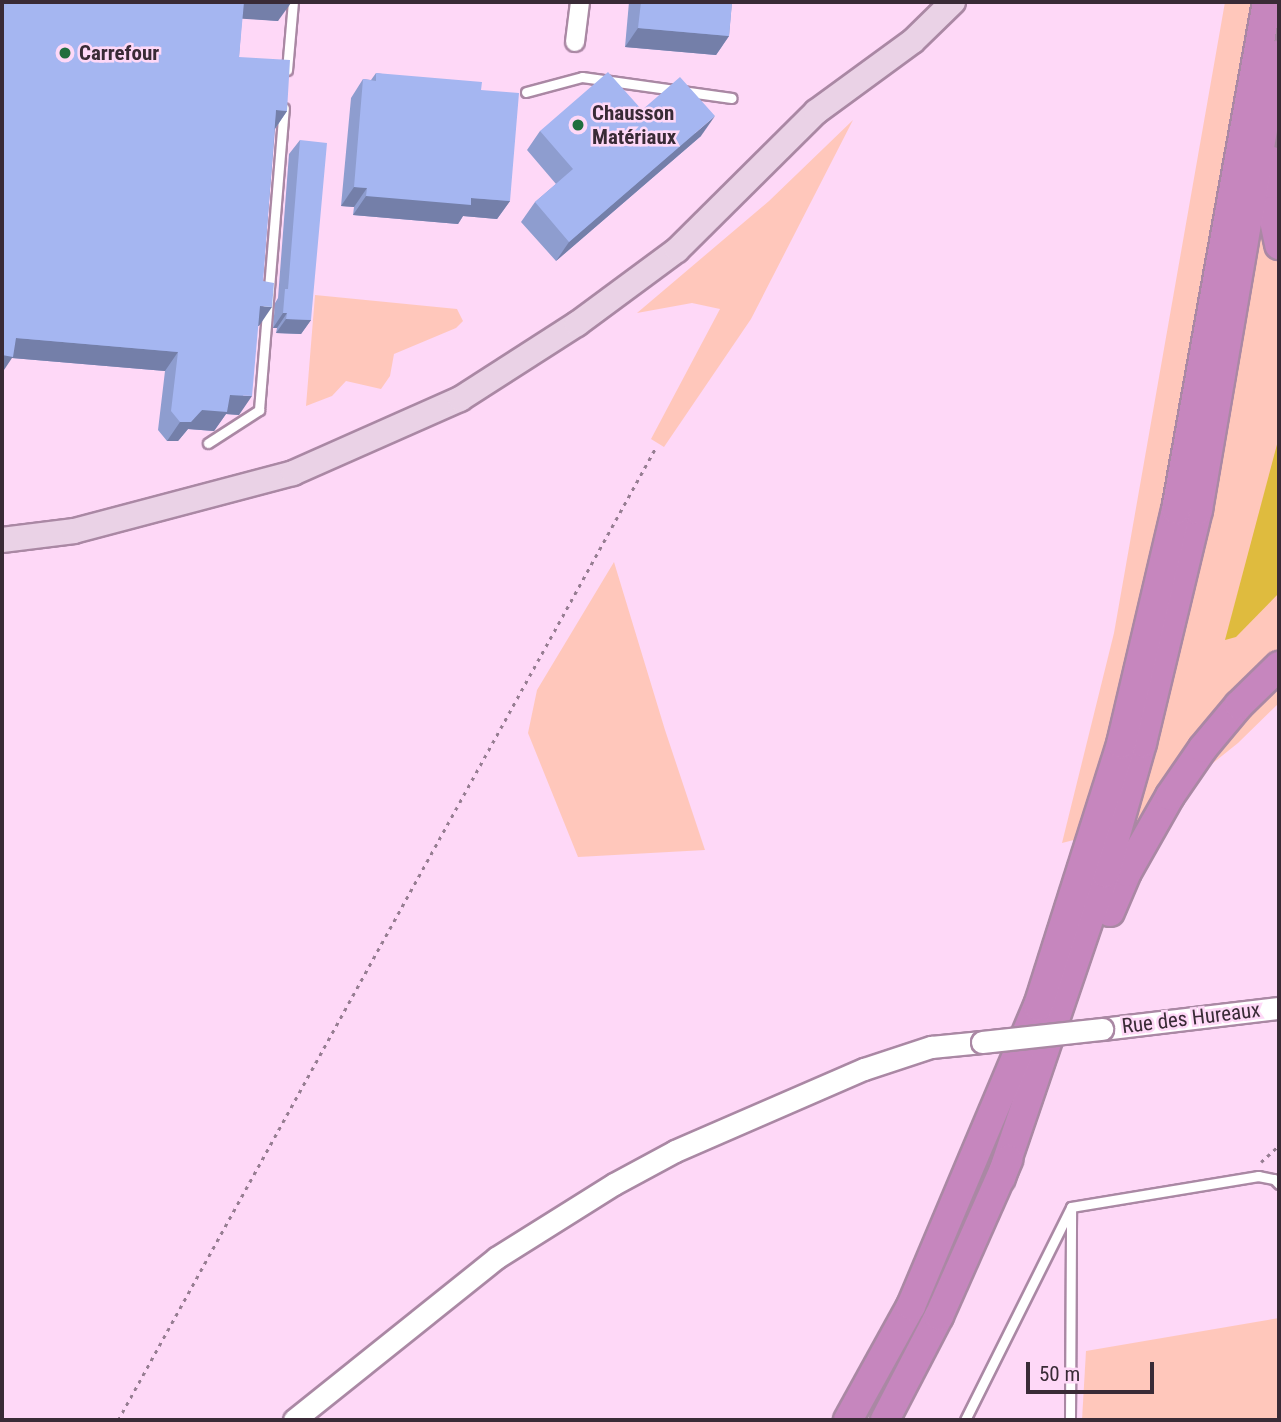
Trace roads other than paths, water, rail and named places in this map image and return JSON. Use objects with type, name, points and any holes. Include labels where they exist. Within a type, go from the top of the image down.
[{"type":"highway","points":[[1236,167],[1257,2]]},
{"type":"highway","points":[[848,1420],[911,1306],[1038,1006],[1121,744],[1177,510],[1266,2]]},
{"type":"highway","points":[[1001,1178],[1105,873],[1142,743],[1198,510],[1279,35]]},
{"type":"highway","points":[[1279,92],[1272,211],[1279,245]]},
{"type":"highway","points":[[885,1420],[939,1316],[1001,1178],[1127,872],[1170,796],[1203,748],[1239,705],[1279,666]]},
{"type":"main road","points":[[2,548],[293,473],[460,399],[577,324],[677,250],[816,112],[913,41],[953,2]]},
{"type":"main road","points":[[2,540],[74,531]]},
{"type":"street","points":[[575,42],[580,2]]},
{"type":"street","name":"Rue des Hureaux","points":[[293,1420],[496,1258],[614,1184],[675,1151],[863,1069],[931,1047],[1279,1008]]},
{"type":"lane","points":[[286,83],[292,2]]},
{"type":"lane","points":[[526,92],[582,78],[732,98]]},
{"type":"lane","points":[[208,443],[259,410],[285,97]]},
{"type":"lane","points":[[1072,1207],[1245,1178],[1274,1179],[1279,1184]]},
{"type":"lane","points":[[965,1420],[1072,1207]]},
{"type":"lane","points":[[1070,1420],[1072,1207]]},
{"type":"place","name":"Carrefour","points":[[65,53]]},
{"type":"place","name":"Chausson Matériaux","points":[[578,125]]}]
